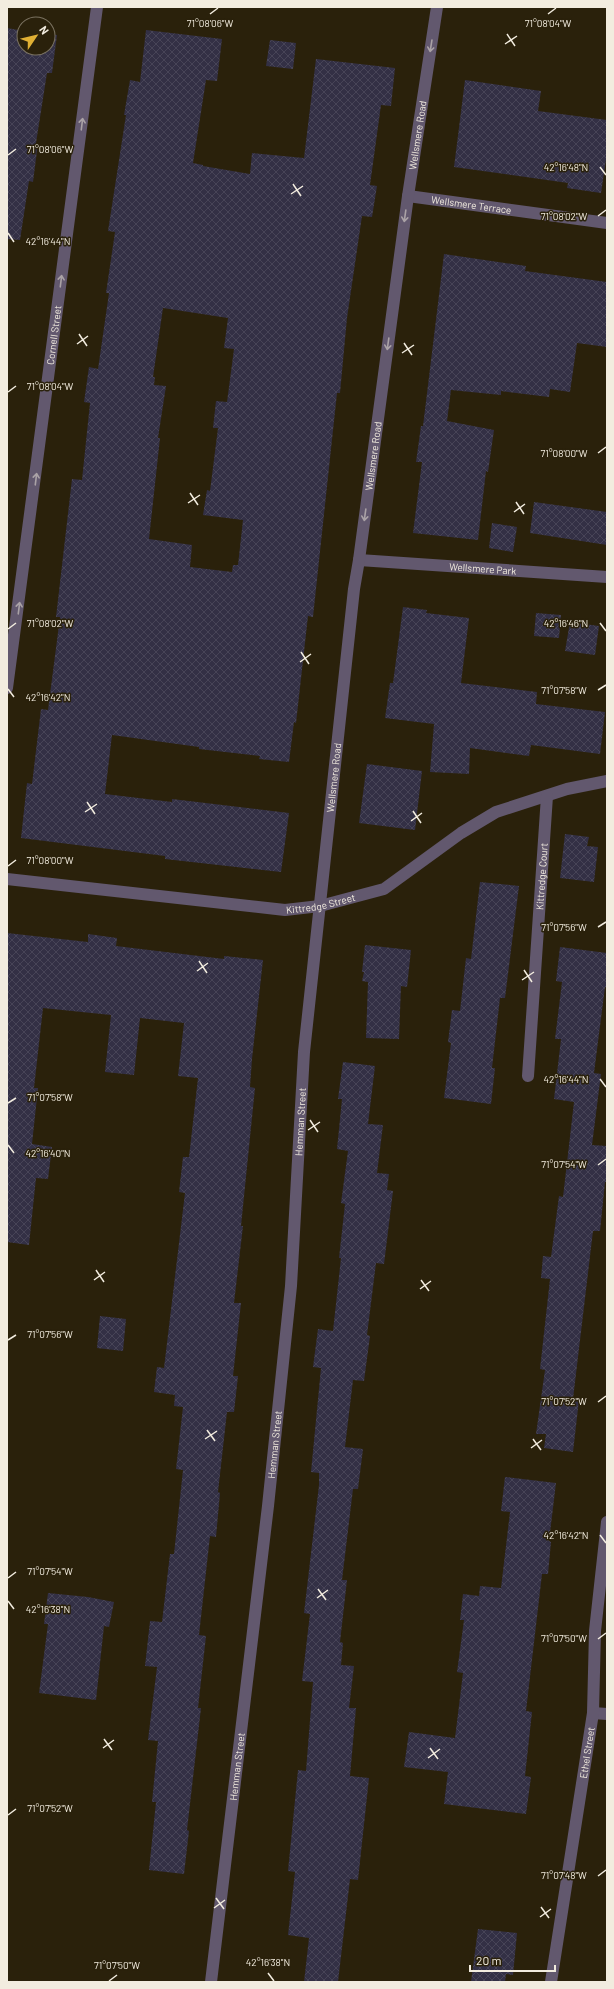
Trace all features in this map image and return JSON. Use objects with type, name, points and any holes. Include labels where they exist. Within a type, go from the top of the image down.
[{"type":"street","name":"Cornell Street","points":[[7,688],[97,7]]},
{"type":"street","name":"Wellsmere Road","points":[[320,906],[354,589],[408,196],[438,7]]},
{"type":"street","name":"Wellsmere Terrace","points":[[408,196],[607,223]]},
{"type":"street","name":"Wellsmere Park","points":[[359,560],[607,577]]},
{"type":"street","name":"Kittredge Street","points":[[7,879],[284,910],[320,906],[384,889],[461,833],[496,812],[567,789],[607,781]]},
{"type":"street","name":"Kittredge Court","points":[[528,1076],[547,796]]},
{"type":"street","name":"Hemman Street","points":[[211,1982],[268,1506],[291,1286],[304,1052],[320,906]]},
{"type":"street","name":"Ethel Street","points":[[551,1982],[593,1712],[595,1631],[607,1522]]},
{"type":"street","points":[[593,1712],[607,1714]]},
{"type":"building","points":[[7,28],[16,30],[16,56],[54,56],[52,73],[47,73],[36,143],[38,143],[33,182],[29,181],[20,240],[7,239]]},
{"type":"building","points":[[146,30],[222,39],[217,81],[206,80],[193,163],[250,174],[252,153],[304,158],[316,59],[395,68],[391,106],[381,105],[370,185],[377,186],[372,217],[362,216],[347,318],[340,393],[337,393],[313,617],[308,616],[296,723],[294,722],[289,762],[259,759],[260,756],[199,749],[199,747],[112,735],[105,794],[172,802],[172,799],[289,813],[281,872],[165,859],[165,856],[21,838],[27,783],[32,784],[41,709],[48,710],[60,617],[56,617],[72,479],[82,480],[90,403],[84,402],[89,367],[98,369],[109,293],[106,293],[115,232],[108,231],[126,115],[124,115],[130,80],[140,82]],"holes":[[[163,308],[228,318],[224,348],[234,349],[227,402],[216,401],[213,428],[218,428],[210,491],[207,490],[203,515],[243,520],[238,565],[233,565],[232,572],[190,567],[192,545],[149,539],[160,438],[158,438],[166,386],[154,385],[155,377],[153,377]]]},
{"type":"building","points":[[270,40],[296,43],[293,69],[266,66]]},
{"type":"building","points":[[465,80],[541,91],[538,111],[607,120],[607,153],[601,193],[567,188],[568,183],[454,167]]},
{"type":"building","points":[[444,254],[526,266],[525,271],[607,282],[607,347],[577,343],[570,392],[550,389],[549,397],[501,391],[501,395],[451,390],[447,421],[494,430],[488,472],[486,471],[478,540],[413,533],[422,462],[416,462],[421,426],[423,426]]},
{"type":"building","points":[[534,502],[607,512],[607,545],[530,533]]},
{"type":"building","points":[[492,523],[517,527],[513,552],[489,548]]},
{"type":"building","points":[[403,607],[427,610],[426,613],[469,618],[461,683],[537,692],[536,704],[605,712],[600,754],[531,745],[529,756],[470,748],[469,774],[430,772],[434,724],[385,718],[390,683],[393,683]]},
{"type":"building","points":[[536,613],[561,615],[559,638],[534,636]]},
{"type":"building","points":[[570,622],[599,626],[595,655],[565,651]]},
{"type":"building","points":[[367,764],[422,771],[415,830],[359,823]]},
{"type":"building","points":[[565,834],[589,837],[587,846],[598,847],[594,882],[560,878]]},
{"type":"building","points":[[480,882],[519,886],[505,998],[500,998],[492,1068],[495,1068],[491,1104],[444,1098],[451,1043],[448,1042],[452,1010],[460,1011],[466,958],[471,959]]},
{"type":"building","points":[[7,933],[88,942],[88,934],[117,938],[116,946],[224,959],[224,956],[263,960],[250,1087],[255,1088],[241,1226],[243,1226],[234,1303],[241,1303],[233,1376],[238,1376],[234,1412],[227,1412],[218,1492],[220,1493],[216,1537],[210,1536],[199,1635],[206,1636],[198,1708],[201,1708],[187,1830],[189,1831],[184,1874],[149,1870],[156,1802],[152,1802],[158,1741],[148,1740],[157,1667],[145,1666],[150,1621],[162,1622],[170,1554],[174,1554],[183,1470],[176,1469],[183,1407],[174,1406],[175,1395],[154,1392],[157,1367],[164,1368],[185,1193],[179,1192],[183,1157],[189,1157],[198,1078],[178,1076],[184,1023],[140,1018],[134,1075],[105,1072],[111,1015],[43,1008],[34,1088],[38,1088],[32,1144],[52,1147],[48,1179],[36,1178],[29,1245],[7,1242]]},
{"type":"building","points":[[365,945],[411,950],[407,987],[401,986],[399,1039],[366,1038],[368,982],[362,981],[364,972],[362,972]]},
{"type":"building","points":[[560,947],[607,953],[607,988],[605,987],[594,1073],[601,1074],[592,1145],[607,1146],[607,1182],[605,1182],[600,1231],[593,1231],[573,1399],[579,1400],[573,1452],[544,1448],[546,1434],[536,1434],[545,1370],[540,1369],[550,1279],[541,1278],[543,1256],[551,1257],[559,1196],[563,1197],[574,1102],[554,1099],[561,1039],[555,1039],[562,982],[556,981]]},
{"type":"building","points":[[343,1062],[375,1066],[368,1124],[383,1125],[377,1173],[389,1174],[387,1190],[393,1191],[384,1264],[376,1263],[367,1335],[370,1336],[364,1381],[353,1380],[345,1447],[363,1449],[358,1489],[353,1489],[342,1580],[347,1580],[340,1642],[343,1643],[341,1665],[354,1666],[349,1708],[356,1708],[350,1776],[369,1778],[358,1880],[350,1879],[338,1982],[304,1982],[309,1938],[288,1935],[295,1872],[288,1871],[298,1770],[306,1771],[313,1682],[302,1681],[310,1614],[304,1613],[319,1485],[319,1473],[311,1472],[321,1368],[313,1367],[318,1329],[333,1331],[341,1258],[339,1258],[345,1204],[341,1203],[348,1151],[337,1149],[342,1099],[338,1099]]},
{"type":"building","points":[[100,1316],[126,1319],[123,1351],[97,1348]]},
{"type":"building","points":[[505,1477],[556,1483],[549,1541],[551,1542],[548,1574],[542,1574],[526,1711],[532,1712],[525,1776],[531,1777],[526,1814],[444,1804],[448,1772],[404,1767],[409,1732],[455,1738],[463,1673],[457,1672],[464,1620],[460,1620],[463,1594],[479,1596],[480,1586],[501,1588],[510,1512],[501,1511]]},
{"type":"building","points":[[48,1593],[88,1597],[114,1602],[109,1627],[104,1626],[96,1700],[39,1693],[48,1624],[44,1624]]},
{"type":"building","points":[[478,1929],[517,1933],[513,1975],[506,1974],[505,1982],[471,1982]]}]
